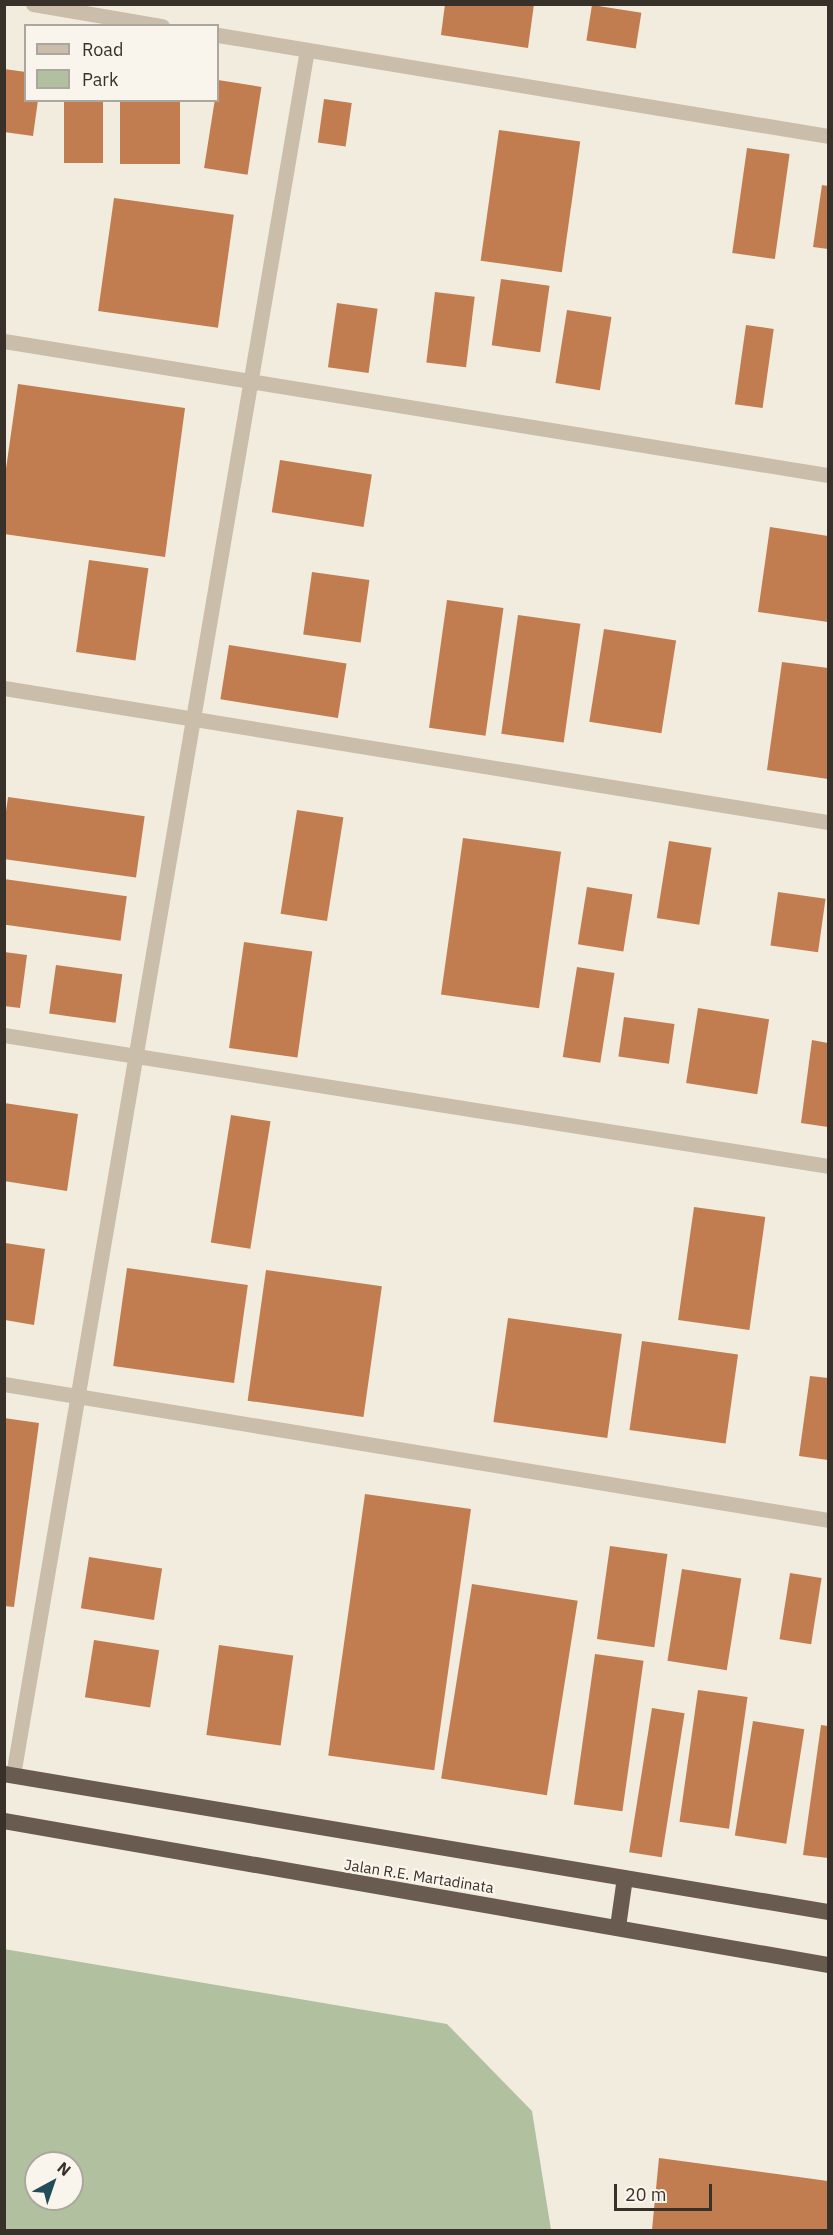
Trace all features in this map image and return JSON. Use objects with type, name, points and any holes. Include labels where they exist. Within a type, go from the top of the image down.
[{"type":"highway","name":"Jalan R.E. Martadinata","points":[[9,1775],[828,1912]]},
{"type":"highway","name":"Jalan R.E. Martadinata","points":[[4,1821],[828,1965]]},
{"type":"highway","points":[[618,1927],[625,1878]]},
{"type":"street","points":[[33,4],[150,24]]},
{"type":"street","points":[[219,35],[828,136]]},
{"type":"street","points":[[9,1775],[81,1398],[255,381],[307,50]]},
{"type":"street","points":[[4,341],[828,475]]},
{"type":"street","points":[[4,688],[828,822]]},
{"type":"street","points":[[4,1035],[828,1166]]},
{"type":"street","points":[[4,1384],[828,1520]]},
{"type":"green space","points":[[4,1949],[447,2024],[532,2111],[551,2230],[5,2230]]},
{"type":"building","points":[[445,4],[534,4],[528,48],[441,35]]},
{"type":"building","points":[[592,5],[641,13],[636,48],[586,41]]},
{"type":"building","points":[[4,69],[24,72],[24,102],[38,102],[33,136],[4,132]]},
{"type":"building","points":[[219,80],[261,87],[248,175],[204,168],[215,102],[219,102]]},
{"type":"building","points":[[324,99],[352,103],[346,146],[318,143]]},
{"type":"building","points":[[64,102],[103,102],[103,163],[64,163]]},
{"type":"building","points":[[120,102],[180,102],[180,164],[120,164]]},
{"type":"building","points":[[499,130],[580,141],[562,272],[481,261]]},
{"type":"building","points":[[747,148],[790,154],[775,259],[732,253]]},
{"type":"building","points":[[822,185],[828,186],[828,249],[813,247]]},
{"type":"building","points":[[114,198],[234,215],[218,328],[98,311]]},
{"type":"building","points":[[501,279],[550,286],[540,352],[492,345]]},
{"type":"building","points":[[435,292],[475,297],[466,367],[426,362]]},
{"type":"building","points":[[337,303],[378,309],[369,373],[328,367]]},
{"type":"building","points":[[567,310],[611,317],[600,390],[555,383]]},
{"type":"building","points":[[746,325],[774,329],[763,408],[735,404]]},
{"type":"building","points":[[18,384],[185,408],[165,557],[4,534],[4,483]]},
{"type":"building","points":[[280,460],[372,475],[364,527],[272,512]]},
{"type":"building","points":[[770,527],[828,536],[828,622],[758,612]]},
{"type":"building","points":[[89,560],[148,568],[135,660],[76,652]]},
{"type":"building","points":[[312,572],[369,580],[361,642],[303,634]]},
{"type":"building","points":[[447,600],[503,608],[485,736],[429,728]]},
{"type":"building","points":[[518,615],[580,624],[564,743],[501,734]]},
{"type":"building","points":[[604,629],[676,640],[661,733],[589,722]]},
{"type":"building","points":[[229,645],[347,664],[338,718],[220,699]]},
{"type":"building","points":[[782,662],[828,668],[828,779],[767,770]]},
{"type":"building","points":[[8,797],[145,816],[136,878],[4,859],[4,825]]},
{"type":"building","points":[[297,810],[343,817],[327,921],[281,914]]},
{"type":"building","points":[[463,838],[561,852],[539,1008],[441,994]]},
{"type":"building","points":[[669,841],[711,848],[699,925],[657,918]]},
{"type":"building","points":[[4,879],[127,896],[121,941],[4,924]]},
{"type":"building","points":[[587,887],[632,894],[623,951],[578,944]]},
{"type":"building","points":[[778,892],[826,899],[818,952],[770,945]]},
{"type":"building","points":[[244,942],[312,952],[297,1058],[229,1048]]},
{"type":"building","points":[[4,952],[27,955],[20,1008],[4,1006]]},
{"type":"building","points":[[56,965],[122,974],[116,1023],[49,1014]]},
{"type":"building","points":[[577,967],[615,973],[600,1063],[563,1057]]},
{"type":"building","points":[[698,1008],[769,1019],[757,1094],[686,1083]]},
{"type":"building","points":[[624,1017],[675,1024],[669,1064],[618,1057]]},
{"type":"building","points":[[812,1040],[828,1043],[828,1127],[801,1123]]},
{"type":"building","points":[[4,1103],[78,1114],[67,1191],[4,1181]]},
{"type":"building","points":[[231,1115],[271,1121],[250,1249],[211,1242]]},
{"type":"building","points":[[694,1207],[765,1217],[749,1330],[678,1320]]},
{"type":"building","points":[[5,1243],[45,1249],[34,1325],[5,1320]]},
{"type":"building","points":[[127,1268],[248,1285],[234,1383],[113,1366]]},
{"type":"building","points":[[266,1270],[382,1286],[363,1417],[248,1401]]},
{"type":"building","points":[[508,1318],[622,1334],[607,1438],[493,1422]]},
{"type":"building","points":[[642,1341],[738,1354],[726,1444],[629,1430]]},
{"type":"building","points":[[810,1376],[828,1378],[828,1460],[799,1456]]},
{"type":"building","points":[[4,1418],[39,1423],[14,1607],[4,1606]]},
{"type":"building","points":[[365,1494],[471,1509],[434,1770],[328,1755]]},
{"type":"building","points":[[610,1546],[667,1554],[654,1647],[597,1639]]},
{"type":"building","points":[[89,1557],[162,1569],[154,1620],[81,1608]]},
{"type":"building","points":[[682,1569],[741,1578],[727,1670],[667,1661]]},
{"type":"building","points":[[790,1573],[822,1578],[811,1644],[780,1639]]},
{"type":"building","points":[[472,1584],[578,1601],[547,1795],[441,1779]]},
{"type":"building","points":[[94,1640],[159,1650],[150,1708],[85,1697]]},
{"type":"building","points":[[219,1645],[293,1655],[281,1746],[206,1735]]},
{"type":"building","points":[[595,1654],[644,1661],[622,1811],[574,1805]]},
{"type":"building","points":[[698,1690],[748,1697],[729,1829],[679,1822]]},
{"type":"building","points":[[652,1708],[685,1713],[662,1857],[629,1852]]},
{"type":"building","points":[[753,1721],[804,1729],[786,1844],[735,1836]]},
{"type":"building","points":[[821,1725],[828,1726],[828,1858],[803,1855]]},
{"type":"building","points":[[659,2158],[828,2181],[828,2230],[652,2230]]}]
